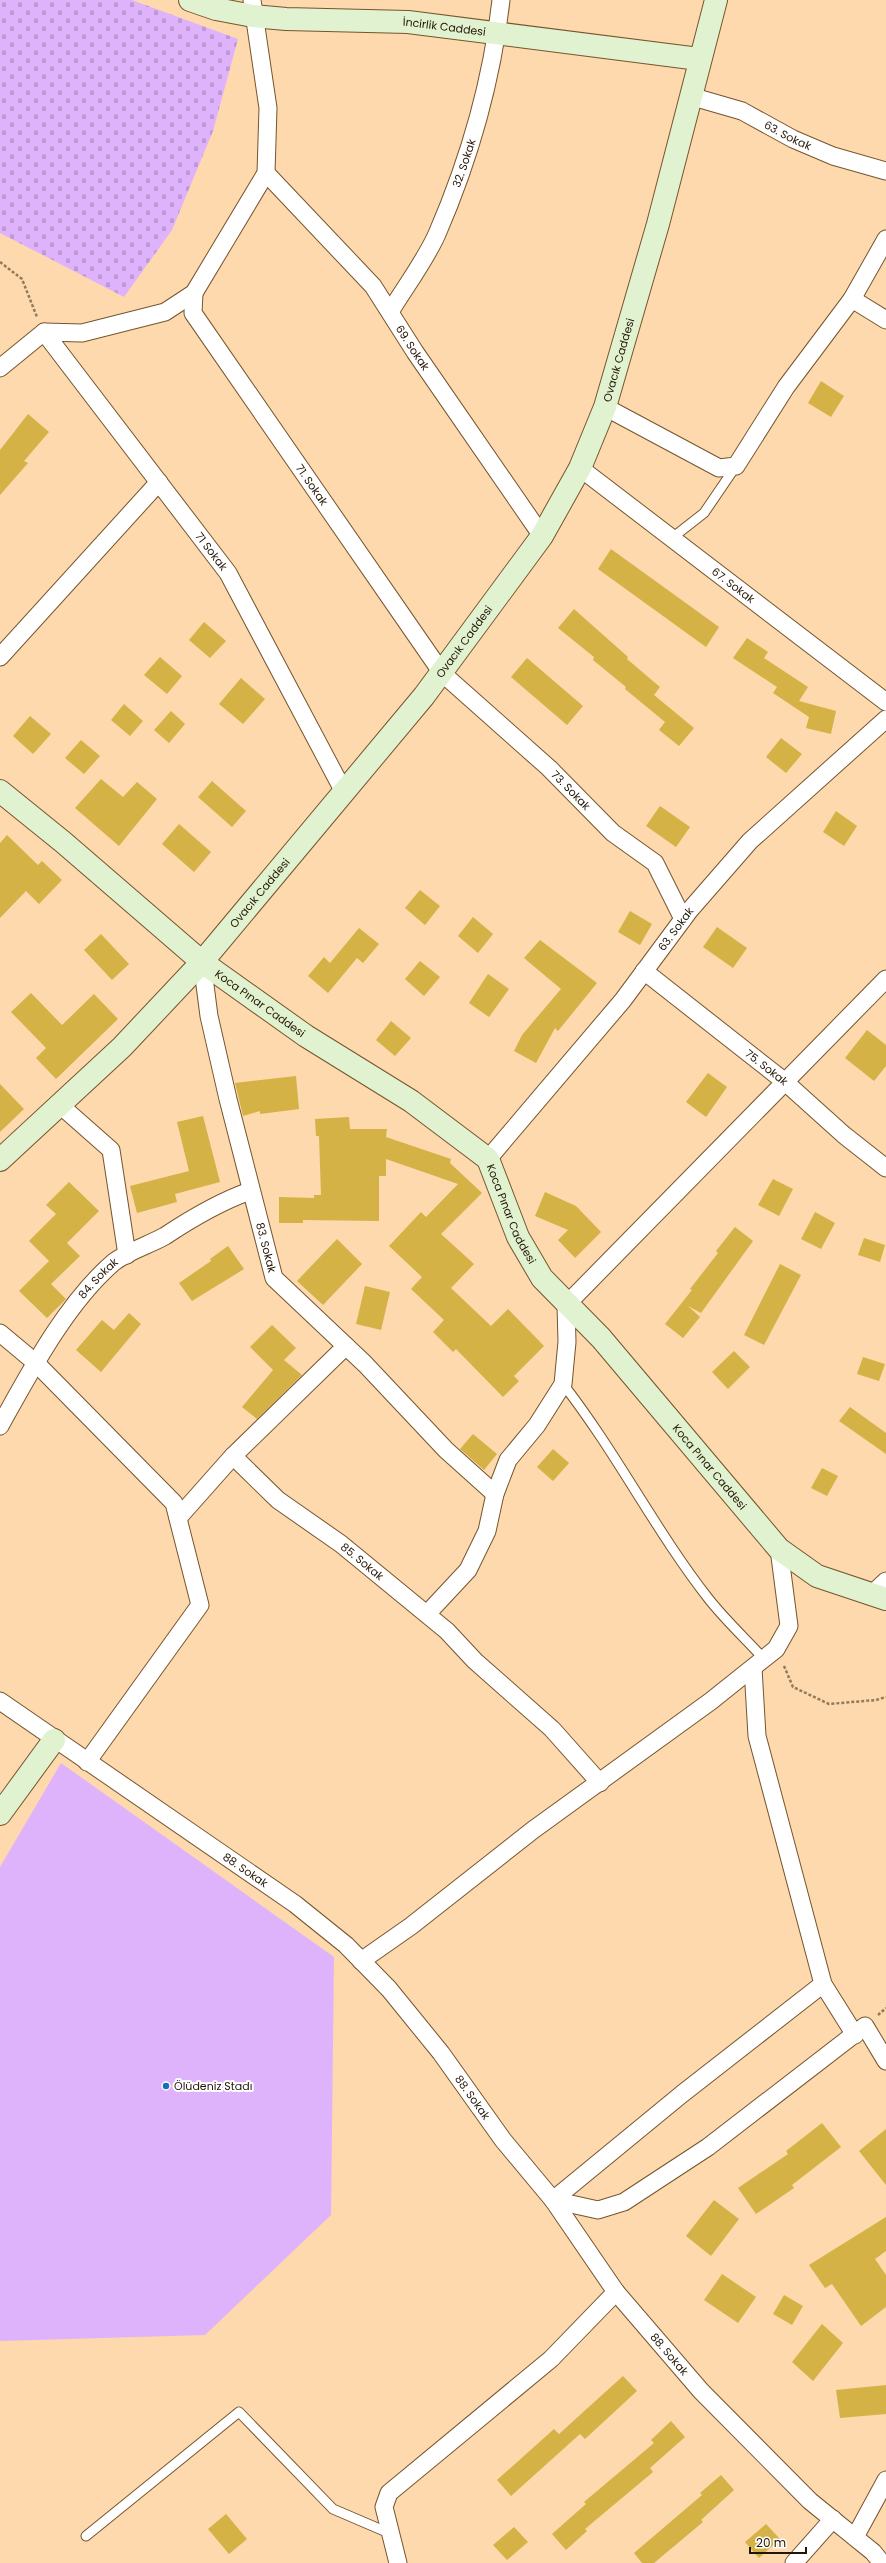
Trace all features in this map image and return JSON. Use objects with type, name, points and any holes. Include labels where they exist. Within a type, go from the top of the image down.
[{"type":"street","name":"İncirlik Caddesi","points":[[190,0],[216,9],[252,8],[286,19],[408,22],[699,59]]},
{"type":"street","name":"32. Sokak","points":[[390,312],[436,236],[469,153],[498,33],[502,0]]},
{"type":"street","name":"Ovacık Caddesi","points":[[0,1160],[122,1047],[202,962],[442,673],[542,536],[580,468],[605,407],[658,224],[699,59],[716,0]]},
{"type":"street","points":[[0,368],[44,332],[82,333],[165,312],[194,293],[266,173],[268,108],[252,8]]},
{"type":"street","name":"63. Sokak","points":[[690,96],[742,111],[792,139],[833,156],[886,171]]},
{"type":"street","name":"69. Sokak","points":[[266,173],[373,286],[542,536]]},
{"type":"street","points":[[605,407],[719,468],[736,466],[786,387],[852,299],[886,239]]},
{"type":"street","name":"71. Sokak","points":[[194,293],[193,313],[442,673]]},
{"type":"street","points":[[852,299],[886,320]]},
{"type":"street","name":"71 Sokak","points":[[44,332],[228,573],[344,792]]},
{"type":"street","name":"67. Sokak","points":[[580,468],[886,702]]},
{"type":"street","points":[[0,657],[159,482]]},
{"type":"street","name":"73. Sokak","points":[[442,673],[549,768],[613,833],[655,863],[683,919]]},
{"type":"street","name":"63. Sokak","points":[[488,1160],[623,1000],[683,919],[750,841],[886,719]]},
{"type":"street","name":"Koca Pınar Caddesi","points":[[0,791],[64,842],[202,962],[306,1036],[411,1101],[488,1160],[518,1238],[542,1278],[566,1305],[601,1338],[779,1549],[817,1576],[878,1598]]},
{"type":"street","name":"83. Sokak","points":[[202,962],[209,1016],[250,1192],[274,1278],[346,1346],[446,1450],[495,1494]]},
{"type":"street","name":"75. Sokak","points":[[644,971],[784,1081],[844,1135],[886,1168]]},
{"type":"street","points":[[427,1614],[468,1570],[487,1531],[495,1494],[508,1460],[537,1424],[563,1384],[567,1342],[566,1305],[784,1081],[886,979]]},
{"type":"street","points":[[60,1105],[111,1150],[127,1255]]},
{"type":"street","name":"84. Sokak","points":[[0,1426],[36,1363],[90,1285],[115,1261],[227,1199],[250,1192]]},
{"type":"street","points":[[0,1333],[36,1363],[174,1503],[200,1605],[87,1762]]},
{"type":"street","points":[[178,1518],[233,1456],[346,1346]]},
{"type":"street","name":"85. Sokak","points":[[233,1456],[278,1500],[341,1544],[447,1630],[475,1661],[552,1729],[600,1783]]},
{"type":"street","points":[[361,1961],[411,1926],[533,1830],[600,1783],[765,1658],[788,1626],[779,1549]]},
{"type":"street","points":[[878,1598],[886,1581]]},
{"type":"street","points":[[765,1658],[758,1736],[823,1984],[855,2035]]},
{"type":"street","name":"88. Sokak","points":[[0,1701],[54,1740],[295,1904],[346,1945],[388,1989],[441,2053],[503,2140],[553,2200],[616,2292],[701,2391],[810,2501],[873,2552],[882,2563]]},
{"type":"street","points":[[0,1814],[54,1740]]},
{"type":"street","points":[[553,2200],[682,2094],[823,1984]]},
{"type":"street","points":[[553,2200],[598,2210],[624,2202],[708,2147],[865,2026],[886,2061]]},
{"type":"street","points":[[398,2563],[389,2533],[384,2507],[389,2492],[551,2359],[616,2292]]},
{"type":"street","points":[[855,2537],[886,2480]]},
{"type":"street","points":[[794,2563],[833,2519]]},
{"type":"lane","points":[[672,538],[704,512],[736,466]]},
{"type":"lane","points":[[563,1384],[617,1462],[660,1530],[709,1599],[765,1658]]},
{"type":"lane","points":[[86,2536],[239,2412],[333,2509],[389,2533]]},
{"type":"path","points":[[0,262],[22,280],[44,332]]},
{"type":"path","points":[[765,1658],[793,1687],[829,1704],[876,1700],[886,1697]]},
{"type":"green space","points":[[0,0],[132,0],[238,39],[213,131],[172,230],[124,297],[0,233]]},
{"type":"green space","name":"Ölüdeniz Stadı","points":[[61,1763],[334,1957],[331,2215],[205,2335],[0,2341],[0,1867]]},
{"type":"building","points":[[821,381],[844,396],[831,417],[808,403]]},
{"type":"building","points":[[28,414],[49,432],[24,461],[28,463],[0,495],[0,450]]},
{"type":"building","points":[[611,549],[719,627],[706,647],[598,569]]},
{"type":"building","points":[[574,609],[628,657],[627,659],[660,687],[654,695],[694,728],[679,746],[659,730],[665,722],[593,660],[594,657],[558,628]]},
{"type":"building","points":[[204,622],[226,641],[210,658],[189,640]]},
{"type":"building","points":[[747,638],[768,652],[764,658],[808,687],[799,701],[836,711],[831,734],[806,728],[809,717],[773,693],[777,687],[733,658]]},
{"type":"building","points":[[160,657],[182,676],[167,694],[144,675]]},
{"type":"building","points":[[527,658],[583,706],[567,725],[511,677]]},
{"type":"building","points":[[241,678],[265,699],[243,724],[219,704]]},
{"type":"building","points":[[124,704],[143,721],[130,736],[111,720]]},
{"type":"building","points":[[171,711],[185,724],[169,743],[154,730]]},
{"type":"building","points":[[30,716],[51,734],[33,754],[13,736]]},
{"type":"building","points":[[781,738],[802,754],[786,773],[766,757]]},
{"type":"building","points":[[81,740],[100,756],[84,774],[65,758]]},
{"type":"building","points":[[101,779],[123,797],[137,782],[157,799],[119,846],[75,808]]},
{"type":"building","points":[[212,781],[246,811],[232,827],[198,797]]},
{"type":"building","points":[[660,806],[690,827],[676,847],[646,826]]},
{"type":"building","points":[[836,811],[857,826],[844,846],[823,832]]},
{"type":"building","points":[[179,824],[211,852],[194,872],[162,844]]},
{"type":"building","points":[[7,835],[38,865],[42,861],[62,880],[39,904],[26,891],[0,918],[0,843]]},
{"type":"building","points":[[420,890],[440,906],[425,925],[405,908]]},
{"type":"building","points":[[630,911],[652,924],[640,945],[618,932]]},
{"type":"building","points":[[473,917],[493,934],[478,953],[458,936]]},
{"type":"building","points":[[717,927],[747,948],[733,968],[703,947]]},
{"type":"building","points":[[359,928],[379,944],[363,963],[357,958],[328,993],[308,976],[324,957],[330,963]]},
{"type":"building","points":[[101,934],[129,964],[112,980],[84,950]]},
{"type":"building","points":[[540,940],[597,983],[558,1031],[555,1028],[536,1063],[514,1051],[522,1035],[561,989],[524,958]]},
{"type":"building","points":[[420,961],[440,977],[424,996],[405,979]]},
{"type":"building","points":[[488,974],[509,989],[489,1017],[469,1003]]},
{"type":"building","points":[[31,993],[62,1025],[94,994],[118,1019],[56,1079],[36,1058],[46,1048],[11,1012]]},
{"type":"building","points":[[391,1021],[411,1038],[395,1056],[376,1040]]},
{"type":"building","points":[[867,1030],[886,1045],[886,1066],[874,1081],[845,1058]]},
{"type":"building","points":[[708,1073],[727,1087],[706,1117],[686,1102]]},
{"type":"building","points":[[296,1076],[299,1109],[260,1114],[260,1111],[243,1116],[235,1083]]},
{"type":"building","points":[[0,1084],[24,1109],[0,1132]]},
{"type":"building","points":[[203,1116],[220,1182],[175,1194],[177,1202],[137,1213],[130,1186],[189,1171],[177,1122]]},
{"type":"building","points":[[349,1117],[350,1129],[387,1129],[386,1137],[451,1159],[450,1163],[482,1193],[441,1234],[474,1264],[451,1288],[491,1326],[508,1309],[544,1346],[514,1376],[519,1381],[503,1397],[456,1349],[453,1352],[433,1332],[444,1320],[411,1289],[422,1277],[389,1246],[421,1212],[426,1217],[458,1184],[386,1159],[386,1176],[379,1176],[379,1221],[303,1220],[303,1223],[279,1223],[279,1197],[314,1198],[314,1195],[321,1195],[319,1136],[316,1136],[315,1119]]},
{"type":"building","points":[[773,1179],[793,1189],[779,1216],[758,1205]]},
{"type":"building","points":[[69,1182],[99,1211],[67,1243],[80,1256],[51,1284],[66,1299],[47,1318],[19,1291],[49,1261],[29,1241],[56,1214],[46,1205]]},
{"type":"building","points":[[545,1192],[576,1206],[601,1232],[575,1258],[558,1240],[568,1230],[535,1216]]},
{"type":"building","points":[[815,1212],[835,1223],[821,1249],[801,1239]]},
{"type":"building","points":[[735,1227],[753,1241],[701,1313],[688,1306],[700,1317],[683,1338],[665,1324],[692,1290],[690,1289],[718,1253],[716,1251]]},
{"type":"building","points":[[864,1238],[885,1245],[880,1262],[858,1255]]},
{"type":"building","points":[[337,1239],[362,1264],[323,1305],[297,1281]]},
{"type":"building","points":[[228,1246],[244,1269],[192,1301],[179,1283],[211,1261],[210,1259]]},
{"type":"building","points":[[780,1264],[801,1275],[764,1345],[744,1335]]},
{"type":"building","points":[[365,1286],[390,1292],[381,1330],[356,1324]]},
{"type":"building","points":[[129,1313],[141,1324],[101,1372],[76,1350],[102,1320],[114,1330]]},
{"type":"building","points":[[272,1325],[296,1348],[284,1360],[302,1375],[257,1419],[242,1407],[273,1370],[250,1347]]},
{"type":"building","points":[[734,1351],[750,1367],[728,1389],[712,1372]]},
{"type":"building","points":[[863,1357],[885,1364],[879,1381],[857,1374]]},
{"type":"building","points":[[850,1407],[886,1433],[886,1454],[839,1421]]},
{"type":"building","points":[[473,1434],[497,1454],[484,1470],[460,1449]]},
{"type":"building","points":[[553,1449],[569,1463],[553,1481],[537,1467]]},
{"type":"building","points":[[822,1468],[838,1476],[827,1496],[811,1488]]},
{"type":"building","points":[[822,2123],[841,2147],[792,2185],[794,2188],[756,2214],[738,2188],[788,2154],[786,2151]]},
{"type":"building","points":[[886,2129],[886,2185],[859,2151]]},
{"type":"building","points":[[714,2200],[739,2219],[711,2256],[686,2236]]},
{"type":"building","points":[[886,2217],[886,2251],[875,2259],[886,2275],[886,2307],[861,2326],[832,2284],[825,2288],[809,2265]]},
{"type":"building","points":[[722,2274],[756,2297],[738,2323],[704,2300]]},
{"type":"building","points":[[784,2295],[803,2306],[792,2325],[773,2314]]},
{"type":"building","points":[[822,2324],[843,2343],[813,2381],[792,2362]]},
{"type":"building","points":[[623,2376],[637,2391],[585,2439],[580,2434],[511,2496],[497,2480],[554,2429],[559,2434]]},
{"type":"building","points":[[886,2385],[886,2414],[840,2418],[836,2390]]},
{"type":"building","points":[[671,2421],[685,2437],[650,2468],[653,2472],[585,2529],[587,2531],[566,2550],[552,2534],[586,2504],[584,2502],[654,2443],[651,2440]]},
{"type":"building","points":[[721,2475],[734,2490],[701,2520],[703,2522],[654,2563],[642,2563],[634,2553],[702,2495],[700,2493]]},
{"type":"building","points":[[226,2514],[247,2539],[229,2554],[208,2529]]},
{"type":"building","points":[[766,2524],[780,2539],[759,2558],[745,2542]]},
{"type":"building","points":[[514,2527],[528,2542],[507,2560],[493,2545]]},
{"type":"place","name":"Ölüdeniz Stadı","points":[[166,2086]]}]
